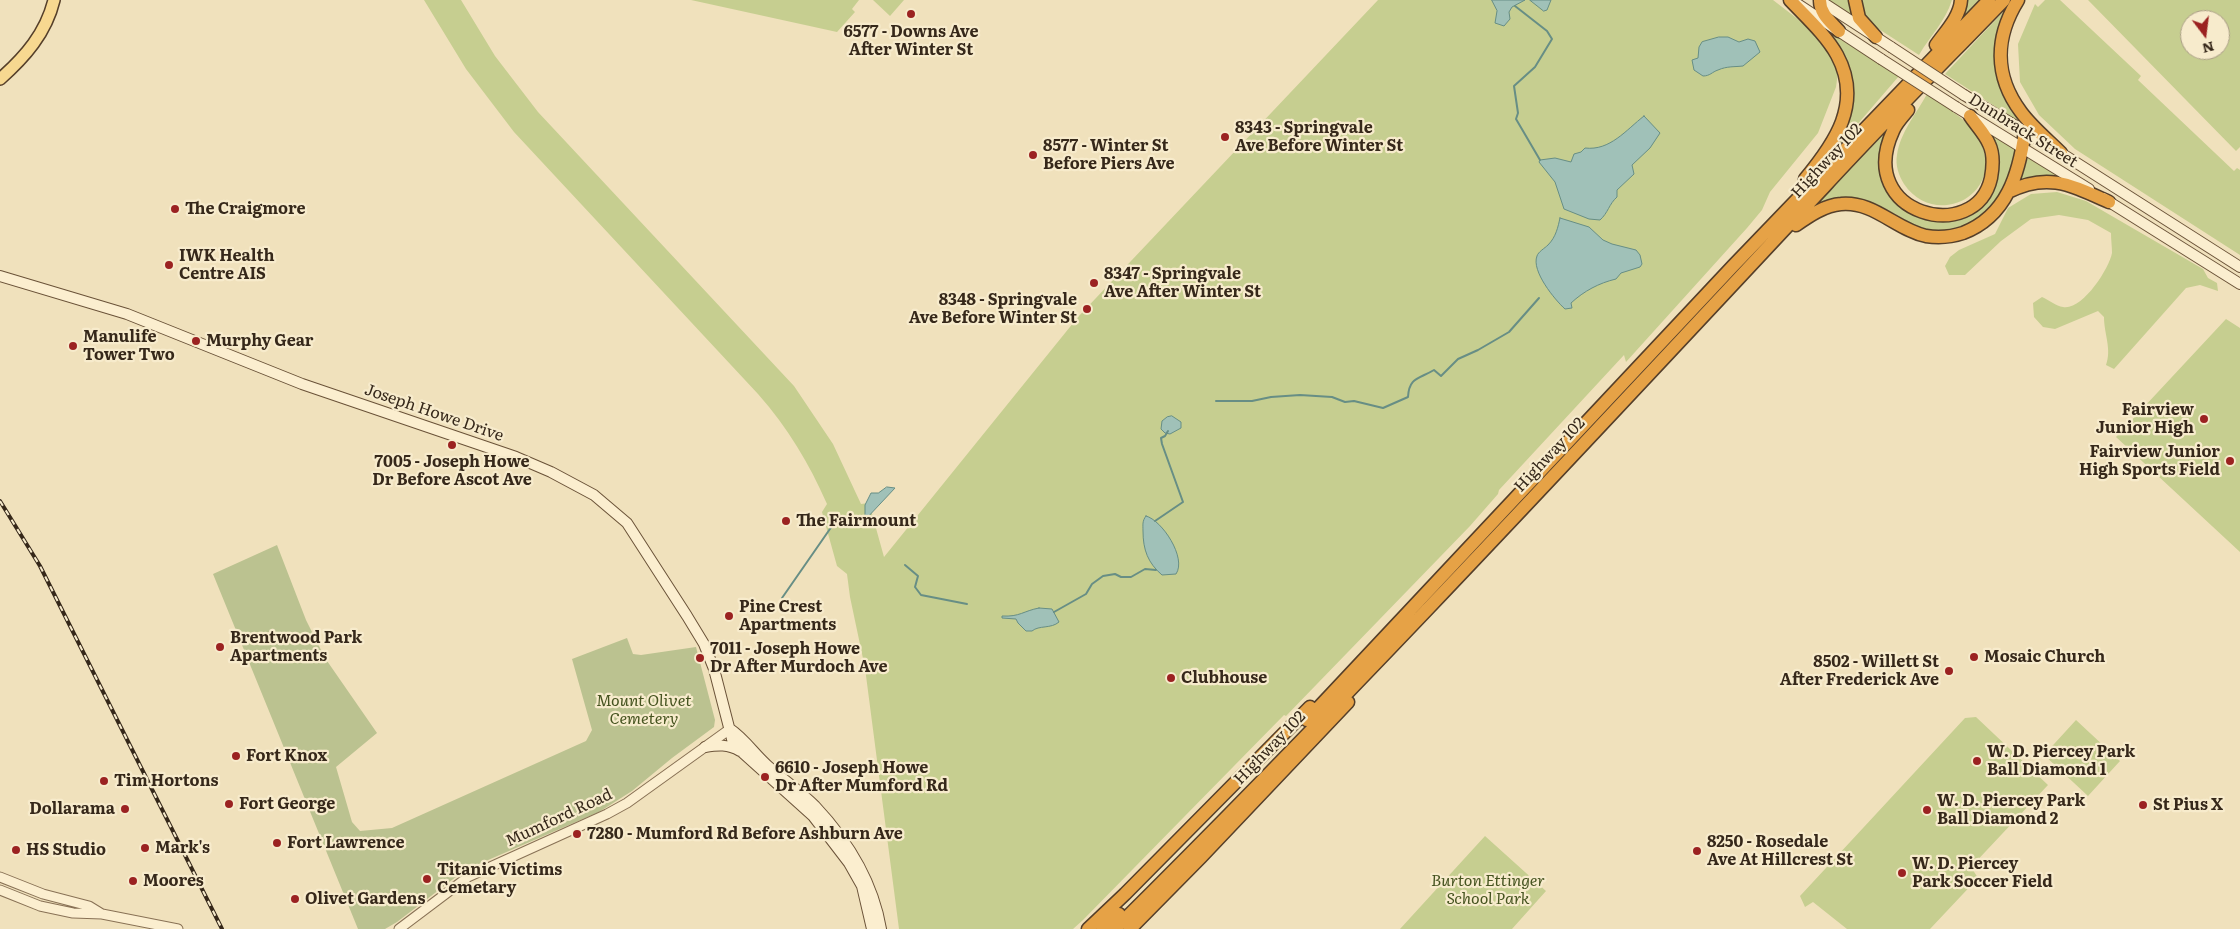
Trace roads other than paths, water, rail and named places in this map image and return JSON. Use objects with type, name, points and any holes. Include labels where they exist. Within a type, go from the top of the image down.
[{"type":"highway","points":[[1733,266],[1829,151],[1841,129],[1846,106],[1846,79],[1837,55],[1791,0]]},
{"type":"highway","points":[[1820,0],[1820,8],[1824,15],[1839,31]]},
{"type":"highway","points":[[1855,0],[1859,18],[1876,37]]},
{"type":"highway","points":[[1894,98],[1950,26],[1961,5],[1961,0]]},
{"type":"highway","name":"Highway 102","points":[[1103,929],[1163,872],[1733,266],[1989,0]]},
{"type":"highway","name":"Highway 102","points":[[1115,929],[1272,770],[1778,238],[1824,186],[2004,0]]},
{"type":"highway","points":[[2018,0],[2001,38],[2000,60],[2003,78],[2021,112],[2061,154]]},
{"type":"highway","points":[[1945,62],[1894,129],[1887,144],[1886,174],[1892,190],[1902,200],[1918,210],[1934,216],[1955,214],[1977,203],[1989,188],[1993,167],[1990,144],[1970,116]]},
{"type":"highway","points":[[1778,238],[1811,214],[1840,204],[1869,207],[1925,236],[1950,237],[1973,229],[1995,214],[2008,192],[2022,158],[2025,131]]},
{"type":"highway","points":[[2008,192],[2024,184],[2066,183],[2109,202]]},
{"type":"highway","points":[[1130,929],[1296,759],[1435,609],[1471,562]]},
{"type":"highway","points":[[1088,929],[1125,894],[1312,704],[1392,630]]},
{"type":"main road","points":[[0,79],[28,52],[38,38],[47,23],[54,0]]},
{"type":"main road","name":"Dunbrack Street","points":[[1791,0],[1970,116],[2240,284]]},
{"type":"main road","name":"Dunbrack Street","points":[[1820,0],[1964,95],[2025,131],[2240,267]]},
{"type":"main road","name":"Joseph Howe Drive","points":[[0,276],[119,311],[302,384],[516,457],[551,472],[594,495],[627,523],[688,616],[704,644],[714,669],[732,739],[743,753],[805,808],[849,863],[862,886],[872,929]]},
{"type":"main road","points":[[730,729],[739,735],[768,766],[814,806],[830,825],[862,869],[871,888],[881,929]]},
{"type":"main road","points":[[705,747],[723,745],[733,747],[743,753]]},
{"type":"street","name":"Mumford Road","points":[[400,929],[468,877],[607,814],[730,729]]},
{"type":"street","points":[[0,877],[42,894],[89,906],[102,914]]},
{"type":"street","points":[[0,890],[40,906],[73,913],[102,914],[178,929]]},
{"type":"water","points":[[1492,0],[1525,0],[1512,7],[1509,12],[1510,19],[1504,26],[1495,23],[1497,11]]},
{"type":"water","points":[[1530,0],[1551,0],[1547,10],[1544,11]]},
{"type":"water","points":[[1719,37],[1728,37],[1739,42],[1748,39],[1755,41],[1760,52],[1743,66],[1725,68],[1703,76],[1694,70],[1692,60],[1698,58],[1699,47],[1702,42]]},
{"type":"water","points":[[1644,116],[1660,133],[1650,148],[1632,165],[1634,174],[1617,190],[1617,197],[1603,217],[1600,220],[1589,219],[1564,209],[1555,182],[1539,162],[1540,160],[1555,158],[1571,162],[1574,154],[1581,152],[1585,148],[1594,148],[1610,143]]},
{"type":"water","points":[[1560,218],[1589,227],[1603,240],[1612,244],[1636,250],[1640,255],[1642,264],[1640,267],[1621,273],[1616,279],[1586,291],[1571,303],[1572,308],[1565,309],[1545,285],[1537,269],[1536,262],[1540,252],[1553,239]]},
{"type":"water","points":[[1172,416],[1181,422],[1181,428],[1170,434],[1165,433],[1161,429],[1162,421]]},
{"type":"water","points":[[887,487],[895,488],[865,520],[865,505],[871,493],[878,493]]},
{"type":"water","points":[[1146,516],[1159,524],[1171,540],[1178,559],[1179,567],[1176,574],[1162,575],[1150,561],[1145,550],[1143,538],[1143,523]]},
{"type":"water","points":[[1039,608],[1052,609],[1059,622],[1052,626],[1026,631],[1016,619],[1002,618],[1002,616],[1017,615]]},
{"type":"waterway","points":[[1515,6],[1547,31],[1552,39],[1535,67],[1514,86],[1518,113],[1516,119],[1540,160]]},
{"type":"waterway","points":[[1216,401],[1252,401],[1271,397],[1300,395],[1332,397],[1345,402],[1354,401],[1383,408],[1408,397],[1410,386],[1416,379],[1434,370],[1441,376],[1458,359],[1509,332],[1539,298]]},
{"type":"waterway","points":[[1155,521],[1183,502],[1162,444],[1161,438],[1168,431]]},
{"type":"waterway","points":[[782,598],[832,526],[865,520]]},
{"type":"waterway","points":[[905,565],[918,576],[915,587],[921,595],[967,604]]},
{"type":"waterway","points":[[1054,612],[1086,594],[1092,584],[1103,576],[1115,574],[1121,577],[1131,577],[1145,569],[1156,570]]},
{"type":"railway","points":[[0,501],[40,566],[222,929]]},
{"type":"place","name":"6577 - Downs Ave After Winter St","points":[[911,14]]},
{"type":"place","name":"8343 - Springvale Ave Before Winter St","points":[[1225,137]]},
{"type":"place","name":"8577 - Winter St Before Piers Ave","points":[[1033,155]]},
{"type":"place","name":"The Craigmore","points":[[175,209]]},
{"type":"place","name":"IWK Health Centre AIS","points":[[169,265]]},
{"type":"place","name":"8347 - Springvale Ave After Winter St","points":[[1094,283]]},
{"type":"place","name":"8348 - Springvale Ave Before Winter St","points":[[1087,309]]},
{"type":"place","name":"Murphy Gear","points":[[196,341]]},
{"type":"place","name":"Manulife Tower Two","points":[[73,346]]},
{"type":"place","name":"Fairview Junior High","points":[[2204,419]]},
{"type":"place","name":"7005 - Joseph Howe Dr Before Ascot Ave","points":[[452,445]]},
{"type":"place","name":"Fairview Junior High Sports Field","points":[[2230,461]]},
{"type":"place","name":"The Fairmount","points":[[786,521]]},
{"type":"place","name":"Pine Crest Apartments","points":[[729,616]]},
{"type":"place","name":"Brentwood Park Apartments","points":[[220,647]]},
{"type":"place","name":"Mosaic Church","points":[[1974,657]]},
{"type":"place","name":"7011 - Joseph Howe Dr After Murdoch Ave","points":[[700,658]]},
{"type":"place","name":"8502 - Willett St After Frederick Ave","points":[[1949,671]]},
{"type":"place","name":"Clubhouse","points":[[1171,678]]},
{"type":"place","name":"Fort Knox","points":[[236,756]]},
{"type":"place","name":"W. D. Piercey Park Ball Diamond 1","points":[[1977,761]]},
{"type":"place","name":"6610 - Joseph Howe Dr After Mumford Rd","points":[[765,777]]},
{"type":"place","name":"Tim Hortons","points":[[104,781]]},
{"type":"place","name":"Fort George","points":[[229,804]]},
{"type":"place","name":"St Pius X","points":[[2143,805]]},
{"type":"place","name":"Dollarama","points":[[125,809]]},
{"type":"place","name":"W. D. Piercey Park Ball Diamond 2","points":[[1927,810]]},
{"type":"place","name":"7280 - Mumford Rd Before Ashburn Ave","points":[[577,834]]},
{"type":"place","name":"Fort Lawrence","points":[[277,843]]},
{"type":"place","name":"Mark's","points":[[145,848]]},
{"type":"place","name":"HS Studio","points":[[16,850]]},
{"type":"place","name":"8250 - Rosedale Ave At Hillcrest St","points":[[1697,851]]},
{"type":"place","name":"W. D. Piercey Park Soccer Field","points":[[1902,873]]},
{"type":"place","name":"Titanic Victims Cemetary","points":[[427,879]]},
{"type":"place","name":"Moores","points":[[133,881]]},
{"type":"place","name":"Olivet Gardens","points":[[295,899]]},
{"type":"park label","name":"Mount Olivet Cemetery","points":[[644,710]]},
{"type":"park label","name":"Burton Ettinger School Park","points":[[1488,890]]}]
